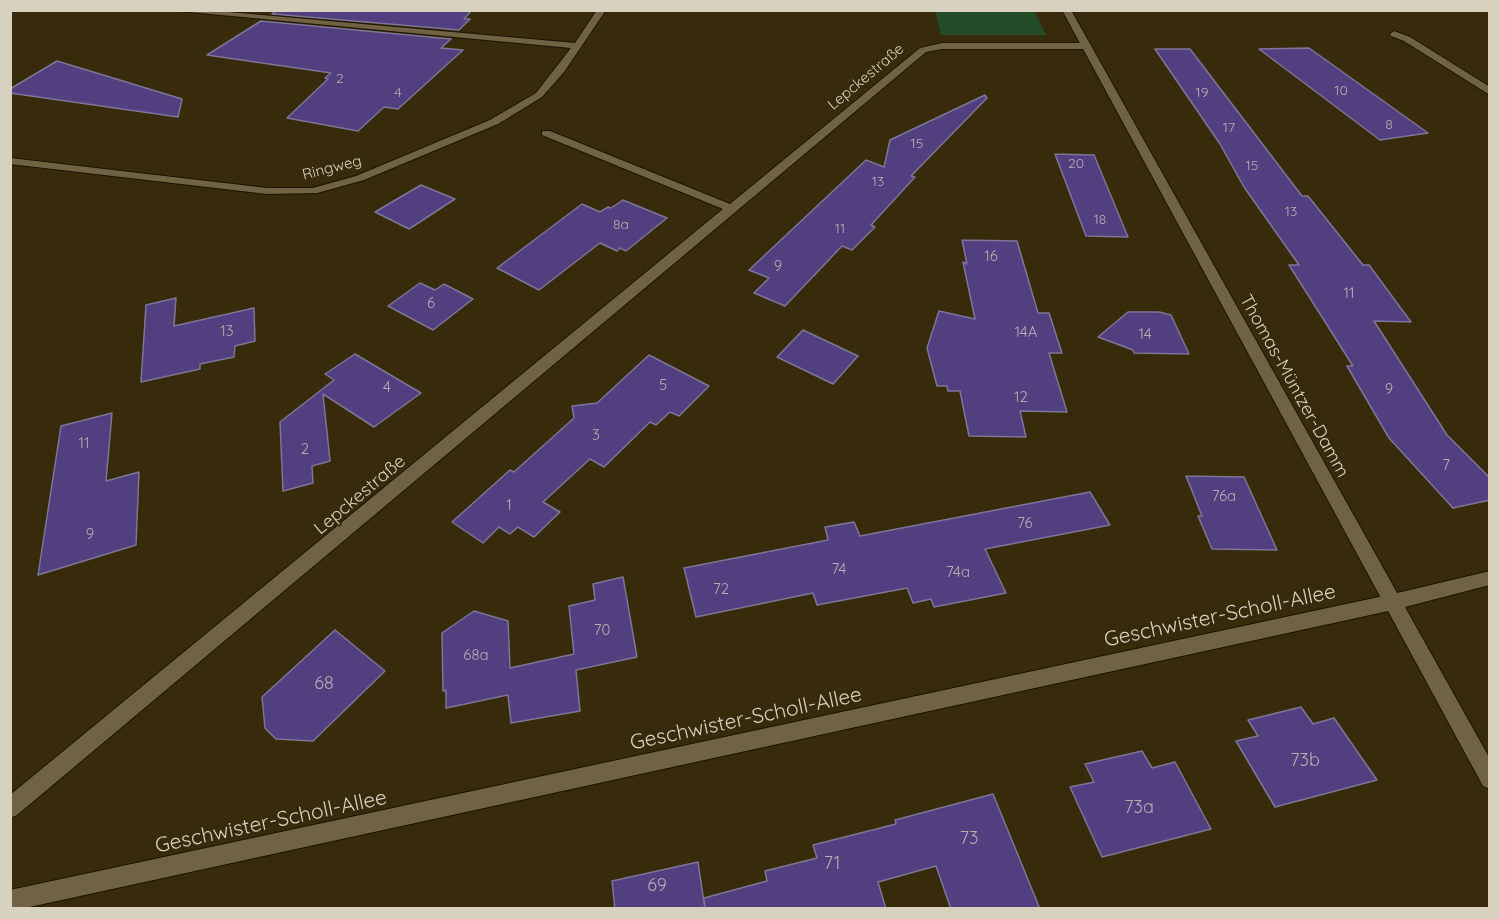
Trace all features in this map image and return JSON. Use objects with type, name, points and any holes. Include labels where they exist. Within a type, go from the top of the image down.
[{"type":"street","points":[[172,10],[577,46]]},
{"type":"street","name":"Ringweg","points":[[10,161],[267,191],[313,191],[360,178],[494,122],[539,95],[602,10]]},
{"type":"street","name":"Thomas-Müntzer-Damm","points":[[1066,10],[1490,779]]},
{"type":"street","points":[[1394,34],[1407,39],[1490,92]]},
{"type":"street","name":"Lepckestraße","points":[[10,808],[923,50],[942,46],[1085,46]]},
{"type":"street","points":[[546,133],[732,209]]},
{"type":"street","name":"Geschwister-Scholl-Allee","points":[[10,901],[1393,602],[1490,578]]},
{"type":"green space","points":[[935,11],[1034,11],[1046,35],[941,35]]},
{"type":"building","points":[[277,10],[472,10],[464,19],[470,19],[459,30],[272,14]]},
{"type":"building","points":[[261,21],[451,39],[441,48],[463,50],[398,109],[384,107],[358,131],[287,118],[328,79],[325,78],[331,73],[207,55]]},
{"type":"building","points":[[1309,48],[1428,133],[1380,140],[1259,49]]},
{"type":"building","points":[[1155,49],[1190,49],[1302,196],[1308,196],[1363,265],[1369,265],[1411,322],[1374,321],[1447,435],[1490,478],[1490,500],[1453,508],[1389,438],[1347,366],[1353,366],[1289,265],[1299,265],[1244,187],[1220,144]]},
{"type":"building","points":[[57,61],[182,99],[178,117],[10,93],[10,89]]},
{"type":"building","points":[[985,95],[987,98],[911,176],[915,177],[871,225],[875,227],[852,250],[842,246],[785,306],[754,293],[769,278],[749,270],[866,160],[884,167],[890,140]]},
{"type":"building","points":[[1055,154],[1094,155],[1128,237],[1086,236]]},
{"type":"building","points":[[421,185],[455,199],[409,229],[375,212]]},
{"type":"building","points":[[623,200],[667,218],[626,251],[620,248],[617,251],[600,243],[539,290],[497,268],[582,204],[600,212]]},
{"type":"building","points":[[962,240],[1017,241],[1038,313],[1049,313],[1062,353],[1049,353],[1067,412],[1020,411],[1026,437],[969,436],[960,391],[948,391],[947,386],[937,386],[927,348],[939,311],[975,319],[963,262],[967,264]]},
{"type":"building","points":[[420,283],[435,290],[444,284],[473,299],[433,330],[388,306]]},
{"type":"building","points":[[176,298],[174,326],[254,308],[255,341],[235,346],[234,357],[200,364],[200,369],[141,382],[146,305]]},
{"type":"building","points":[[1128,312],[1159,312],[1171,315],[1189,354],[1134,353],[1133,350],[1098,337]]},
{"type":"building","points":[[803,330],[858,356],[833,384],[777,357]]},
{"type":"building","points":[[355,354],[421,393],[374,427],[323,394],[330,461],[312,466],[313,483],[283,491],[280,422],[334,380],[325,374]]},
{"type":"building","points":[[649,355],[709,386],[679,416],[670,412],[656,425],[650,422],[604,467],[590,459],[543,502],[560,512],[534,537],[518,527],[510,534],[499,527],[483,543],[452,522],[510,470],[514,472],[574,418],[572,406],[597,403]]},
{"type":"building","points":[[112,413],[106,481],[139,472],[136,545],[38,575],[61,426]]},
{"type":"building","points":[[1186,476],[1244,477],[1277,550],[1212,549],[1198,516],[1202,516]]},
{"type":"building","points":[[1090,492],[1110,525],[985,549],[1006,593],[934,607],[931,599],[913,603],[907,588],[817,605],[813,593],[696,617],[684,568],[828,540],[825,527],[854,522],[860,536]]},
{"type":"building","points":[[623,577],[637,657],[576,670],[580,711],[511,723],[508,695],[446,708],[446,690],[443,691],[442,633],[474,611],[508,621],[510,668],[574,654],[569,606],[595,600],[593,584]]},
{"type":"building","points":[[335,630],[385,671],[313,741],[276,739],[265,728],[262,697]]},
{"type":"building","points":[[1301,707],[1313,724],[1334,718],[1377,780],[1275,807],[1236,741],[1258,736],[1248,720]]},
{"type":"building","points":[[1142,751],[1152,768],[1175,762],[1211,829],[1102,857],[1070,787],[1094,782],[1085,764]]},
{"type":"building","points":[[993,794],[1040,909],[951,909],[936,866],[878,882],[886,909],[705,909],[704,898],[767,881],[765,871],[817,858],[813,845],[896,824],[895,820]]},
{"type":"building","points":[[698,862],[705,909],[615,909],[612,881]]}]
